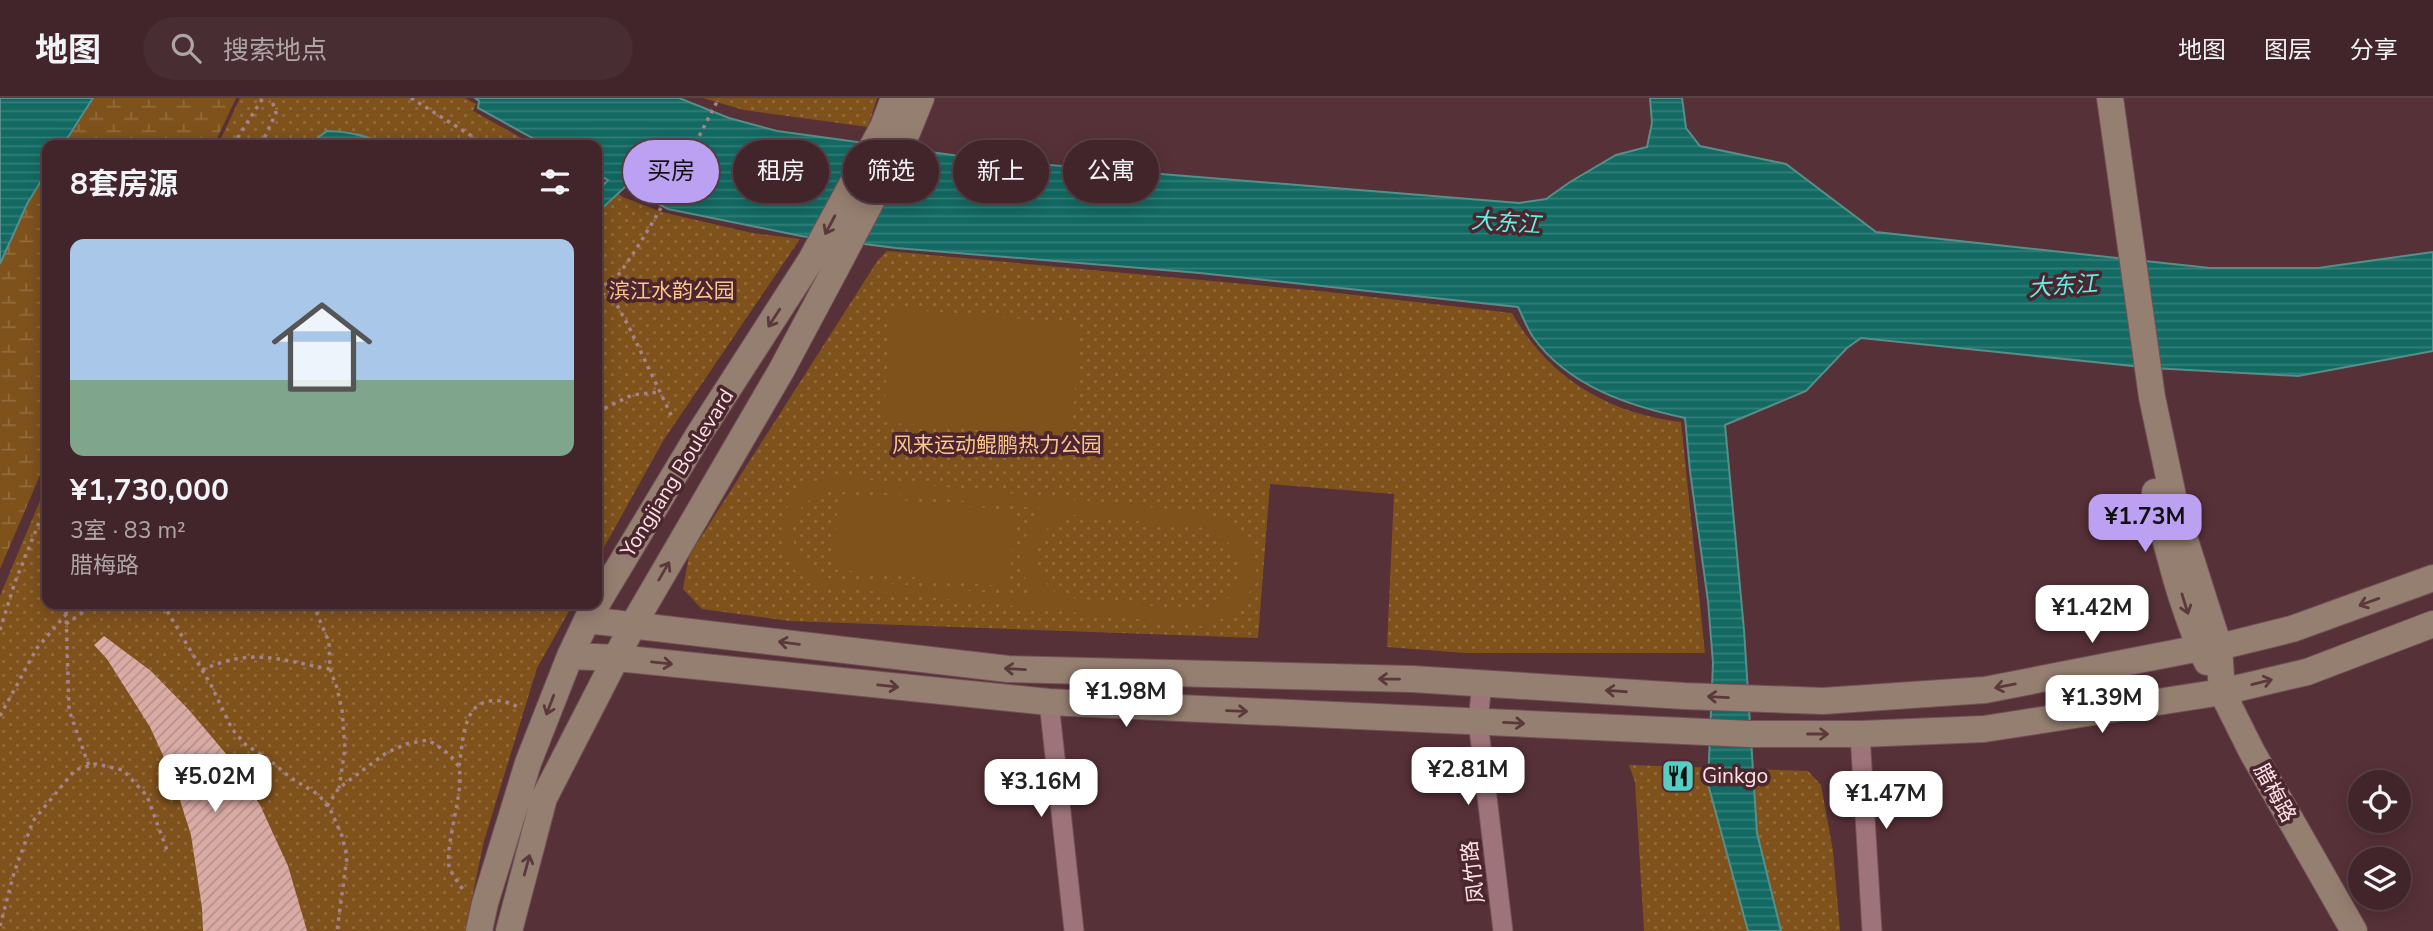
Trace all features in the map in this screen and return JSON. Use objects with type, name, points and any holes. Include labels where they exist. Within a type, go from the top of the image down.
[{"type":"street","name":"Yongjiang Boulevard","points":[[602,595],[699,434],[811,260],[872,147],[894,98]]},
{"type":"street","name":"Yongjiang Boulevard","points":[[509,931],[544,798],[633,625],[835,270],[899,149],[921,98]]},
{"type":"street","points":[[2094,98],[2121,227]]},
{"type":"street","points":[[2110,98],[2121,227]]},
{"type":"street","name":"腊梅路","points":[[2121,227],[2144,396],[2222,692],[2349,929]]},
{"type":"street","points":[[587,620],[1008,669],[1482,683],[1684,696],[1823,701],[1985,690],[2210,648],[2292,629],[2433,578]]},
{"type":"street","name":"Yongjiang Boulevard","points":[[479,931],[528,763],[570,656],[594,609]]},
{"type":"street","points":[[570,656],[617,658],[1049,702],[1750,734],[1860,734],[1984,729],[2222,692],[2306,671],[2433,624]]},
{"type":"street","name":"凤竹路","points":[[1482,683],[1478,721],[1503,931]]},
{"type":"street","points":[[1049,702],[1074,931]]},
{"type":"street","points":[[1860,734],[1872,931]]},
{"type":"path","points":[[236,140],[263,98]]},
{"type":"path","points":[[263,140],[276,113],[271,98]]},
{"type":"path","points":[[411,98],[478,140]]},
{"type":"path","points":[[602,296],[649,229],[719,98]]},
{"type":"path","points":[[602,276],[672,416]]},
{"type":"path","points":[[602,410],[632,395],[660,392]]},
{"type":"path","points":[[0,630],[15,582],[42,515]]},
{"type":"path","points":[[0,716],[37,648],[69,609]]},
{"type":"path","points":[[66,624],[88,609]]},
{"type":"path","points":[[166,609],[202,670],[232,729],[246,745],[319,795],[327,806],[342,836],[347,857],[337,931]]},
{"type":"path","points":[[315,609],[329,642],[330,669],[337,688],[343,722],[345,748],[339,788]]},
{"type":"path","points":[[66,612],[69,710],[89,766]]},
{"type":"path","points":[[202,670],[214,664],[250,656],[270,656],[330,669]]},
{"type":"path","points":[[463,890],[449,868],[449,844],[460,783],[459,766],[470,714],[482,703],[497,699],[519,708]]},
{"type":"path","points":[[327,806],[339,788],[386,753],[406,744],[428,740],[446,751],[459,766]]},
{"type":"path","points":[[0,926],[14,873],[33,821],[75,770],[96,764],[123,770],[147,796],[167,850]]},
{"type":"green space","points":[[94,98],[236,98],[216,140],[67,140]]},
{"type":"green space","points":[[240,98],[465,98],[476,104],[473,111],[525,140],[220,140]]},
{"type":"green space","points":[[703,98],[877,98],[868,127],[744,110]]},
{"type":"green space","points":[[42,180],[42,471],[0,569],[0,265],[27,204]]},
{"type":"green space","name":"滨江水韵公园","points":[[602,184],[623,197],[623,203],[639,203],[662,212],[752,233],[800,239],[663,441],[602,551]]},
{"type":"green space","name":"风来运动鲲鹏热力公园","points":[[887,251],[1320,291],[1512,313],[1544,356],[1562,374],[1583,388],[1605,401],[1629,410],[1681,422],[1705,653],[1466,653],[1387,647],[1394,494],[1270,484],[1258,638],[790,621],[702,609],[683,589],[689,556],[878,260]]},
{"type":"green space","points":[[892,308],[1080,324],[1071,438],[883,422]]},
{"type":"green space","points":[[833,476],[1199,512],[1225,521],[1239,531],[1250,545],[1255,560],[1255,575],[1251,589],[1232,613],[1202,626],[823,586],[800,575],[787,559],[781,536],[782,524],[797,493],[809,484]],"holes":[[[836,488],[1046,509],[1029,531],[1021,550],[1022,570],[1035,597],[829,578],[812,568],[801,556],[794,543],[793,530],[796,516],[805,504]],[[1073,515],[1206,528],[1221,536],[1232,547],[1238,558],[1238,583],[1231,595],[1220,604],[1204,611],[1062,597],[1049,587],[1040,575],[1035,551],[1046,530]]]},
{"type":"green space","points":[[839,494],[1016,511],[1009,587],[832,569]]},
{"type":"green space","points":[[42,496],[42,609],[570,609],[537,668],[484,841],[465,931],[0,931],[0,596]]},
{"type":"green space","points":[[1629,765],[1808,771],[1821,785],[1833,851],[1840,931],[1644,931],[1635,782]]},
{"type":"water","points":[[0,98],[93,98],[66,140],[42,140],[42,179],[27,204],[0,264]]},
{"type":"water","name":"大东江","points":[[475,98],[679,98],[729,118],[777,131],[843,140],[843,203],[939,203],[939,153],[953,155],[953,203],[1049,203],[1049,165],[1063,166],[1063,203],[1159,203],[1159,174],[1519,203],[1546,199],[1616,155],[1647,147],[1652,123],[1650,98],[1682,98],[1686,128],[1700,146],[1786,164],[1876,232],[2210,268],[2318,268],[2433,252],[2433,351],[2298,376],[2152,368],[1861,338],[1847,348],[1806,391],[1725,425],[1744,630],[1757,833],[1781,931],[1748,931],[1708,784],[1713,663],[1685,418],[1622,400],[1582,381],[1547,354],[1531,334],[1518,307],[1200,273],[896,248],[801,236],[668,209],[656,203],[719,203],[719,140],[623,140],[623,189],[602,208],[602,187],[608,180],[602,177],[602,140],[536,140],[478,108],[479,101]]},
{"type":"water","points":[[327,131],[376,140],[315,140]]},
{"type":"building","points":[[104,636],[151,671],[227,755],[260,805],[288,866],[307,931],[203,931],[191,835],[172,775],[150,727],[107,659],[94,645]]},
{"type":"place","name":"Ginkgo","points":[[1678,776]]}]
